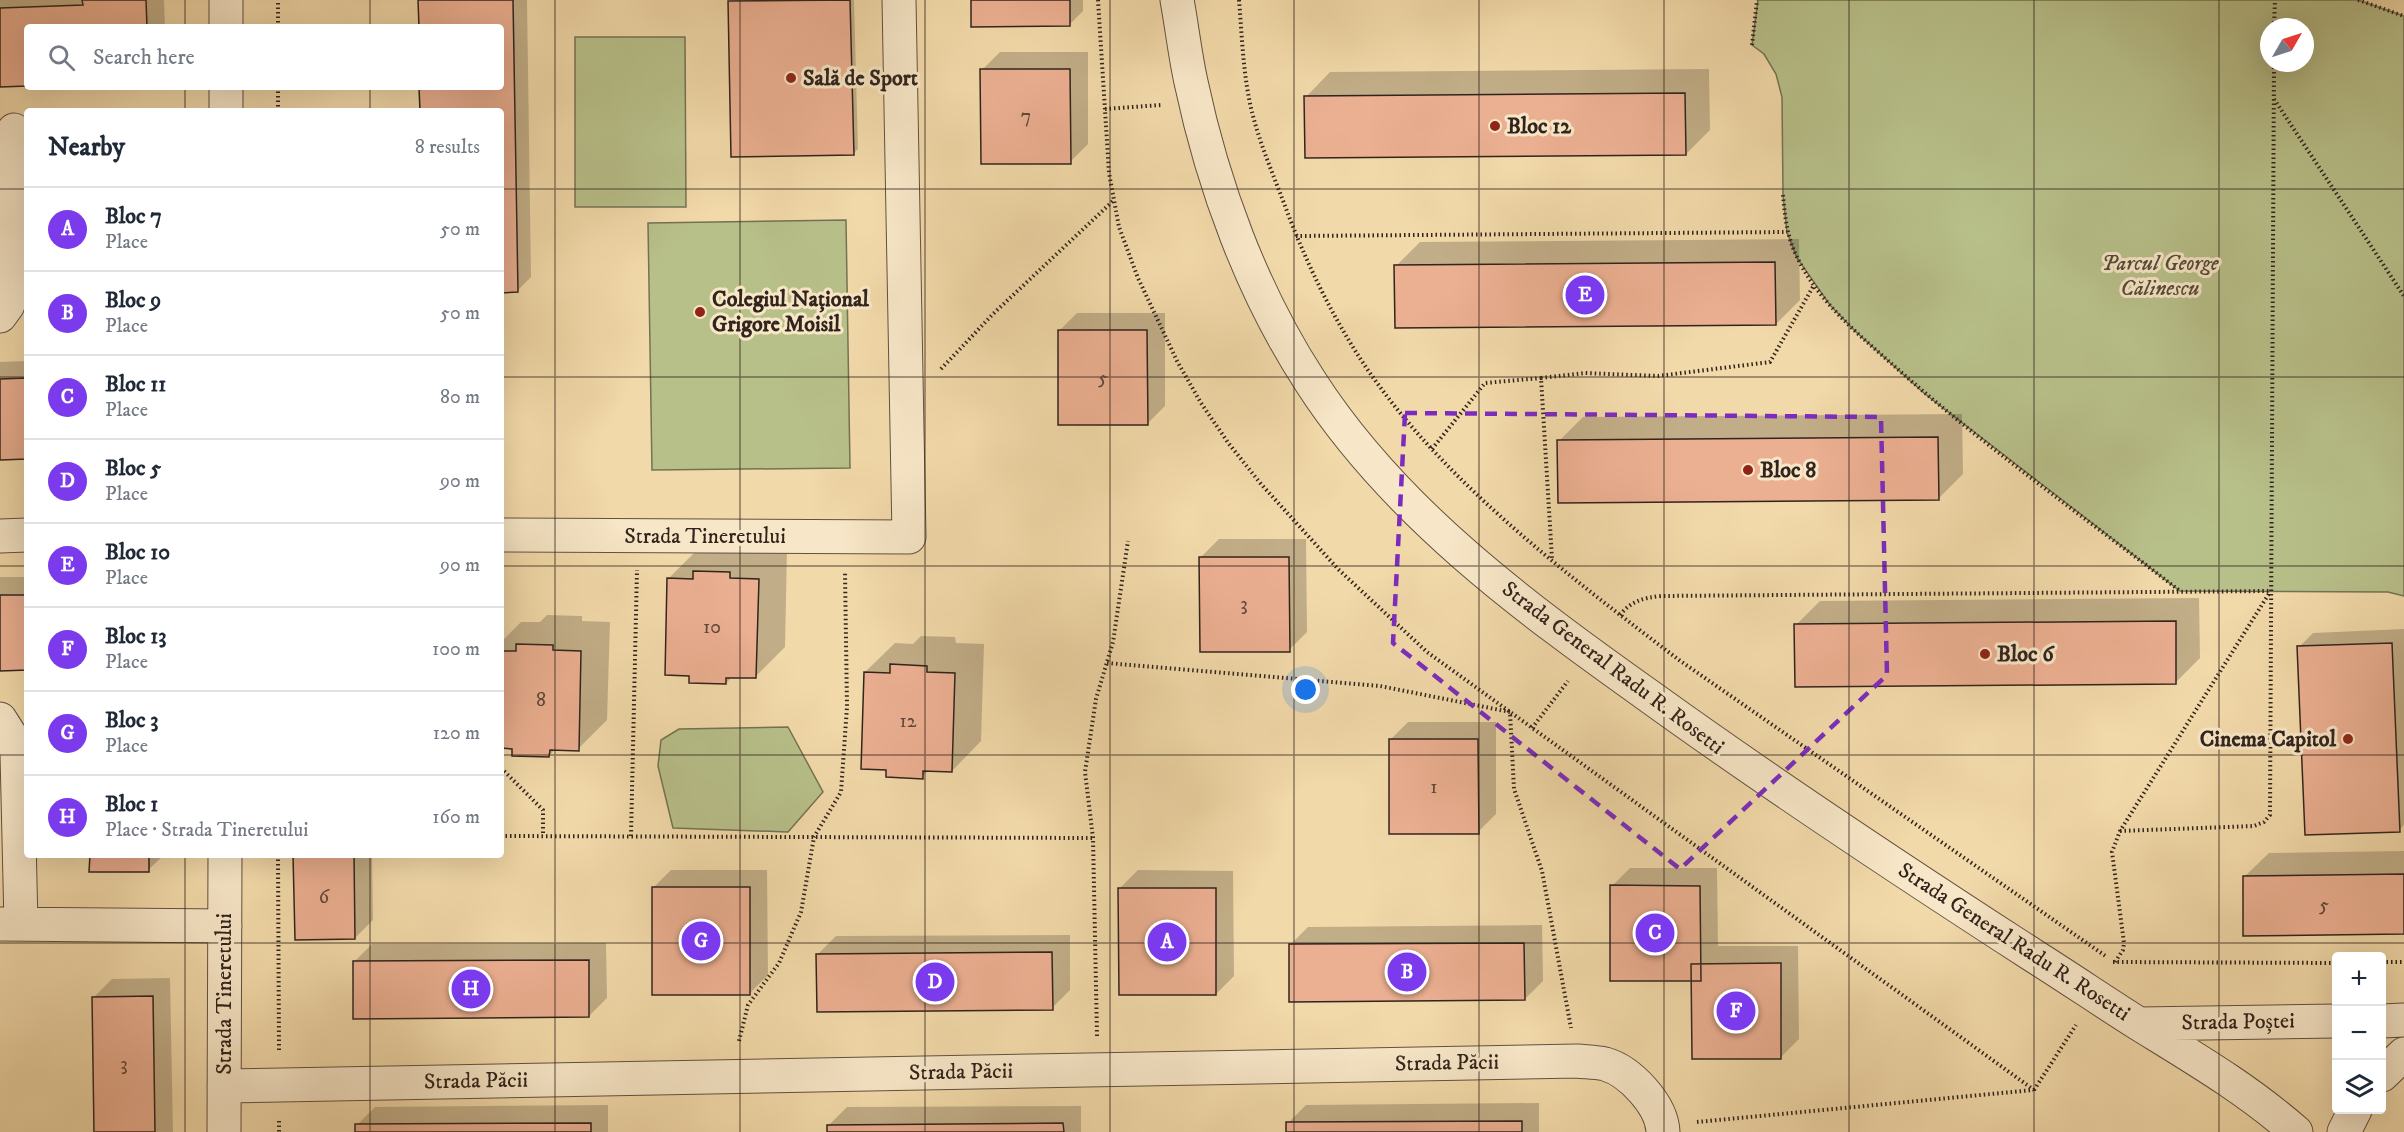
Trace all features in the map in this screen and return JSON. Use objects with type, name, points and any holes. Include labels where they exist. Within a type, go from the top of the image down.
[{"type":"street","points":[[226,0],[226,24]]},
{"type":"street","points":[[900,0],[907,405]]},
{"type":"street","name":"Strada General Radu R. Rosetti","points":[[1177,0],[1191,82],[1209,153],[1251,270],[1291,351],[1333,414],[1399,491],[1482,570],[1569,640],[1749,769],[1940,896],[2139,1024],[2199,1059],[2245,1090],[2296,1132]]},
{"type":"street","points":[[226,90],[226,108]]},
{"type":"street","points":[[0,316],[8,305],[12,288],[14,130]]},
{"type":"street","name":"Strada Tineretului","points":[[504,535],[909,537],[907,405]]},
{"type":"street","points":[[0,536],[24,536]]},
{"type":"street","points":[[0,719],[14,741],[17,754],[11,924],[225,926]]},
{"type":"street","name":"Strada Tineretului","points":[[224,1132],[225,858]]},
{"type":"street","points":[[2386,1021],[2404,1020]]},
{"type":"street","name":"Strada Poștei","points":[[2139,1024],[2332,1021]]},
{"type":"street","points":[[2386,1071],[2404,1054]]},
{"type":"street","name":"Strada Păcii","points":[[224,1086],[1577,1061],[1606,1065],[1629,1076],[1651,1101],[1663,1129]]},
{"type":"street","points":[[2344,1132],[2353,1114]]},
{"type":"path","points":[[278,0],[278,24]]},
{"type":"path","points":[[1098,0],[1109,173],[1119,227],[1138,278],[1177,361],[1201,403],[1229,444],[1261,484],[1339,570],[1427,652],[2034,1090]]},
{"type":"path","points":[[1239,0],[1246,80],[1251,108],[1269,168],[1295,236],[1331,310],[1356,354],[1391,401],[1432,449],[1552,559],[1620,615],[1722,691],[2115,963],[2332,963]]},
{"type":"path","points":[[1752,45],[1757,0]]},
{"type":"path","points":[[2274,18],[2275,0]]},
{"type":"path","points":[[2358,0],[2404,16]]},
{"type":"path","points":[[2120,831],[2254,826],[2264,822],[2270,815],[2274,72]]},
{"type":"path","points":[[278,90],[278,108]]},
{"type":"path","points":[[2274,99],[2404,296]]},
{"type":"path","points":[[1105,109],[1170,105]]},
{"type":"path","points":[[1783,195],[1787,232],[1797,258],[1814,285],[1854,331],[1925,394],[2180,591]]},
{"type":"path","points":[[907,405],[993,314],[1114,199]]},
{"type":"path","points":[[1295,236],[1787,232]]},
{"type":"path","points":[[1432,449],[1485,383],[1585,373],[1658,376],[1770,362],[1814,285]]},
{"type":"path","points":[[1541,378],[1552,559]]},
{"type":"path","points":[[631,836],[638,536]]},
{"type":"path","points":[[731,1077],[748,1005],[779,963],[801,912],[814,837],[841,792],[847,707],[844,537]]},
{"type":"path","points":[[1098,1070],[1093,838],[1085,772],[1096,699],[1113,642],[1128,541]]},
{"type":"path","points":[[1620,615],[1627,606],[1638,600],[1661,596],[2270,591]]},
{"type":"path","points":[[2115,963],[2123,950],[2124,943],[2112,852],[2120,831],[2270,591]]},
{"type":"path","points":[[1107,663],[1380,686],[1510,712]]},
{"type":"path","points":[[1532,728],[1570,679]]},
{"type":"path","points":[[1510,712],[1514,789],[1542,871],[1577,1061]]},
{"type":"path","points":[[504,771],[543,810],[543,836]]},
{"type":"path","points":[[504,836],[1093,838]]},
{"type":"path","points":[[278,858],[279,1132]]},
{"type":"path","points":[[2386,962],[2404,962]]},
{"type":"path","points":[[2034,1090],[2081,1017]]},
{"type":"path","points":[[1663,1129],[2034,1090]]},
{"type":"highlighted area","points":[[1405,413],[1881,417],[1887,675],[1680,869],[1393,643]]},
{"type":"green space","name":"Parcul George Călinescu","points":[[1758,0],[2358,0],[2404,16],[2404,596],[2388,592],[2180,591],[1925,394],[1855,331],[1830,305],[1797,258],[1787,232],[1783,195],[1782,97],[1776,74],[1764,54],[1752,45]]},
{"type":"green space","points":[[575,37],[685,37],[686,207],[575,207]]},
{"type":"green space","points":[[846,220],[850,468],[652,470],[648,223]]},
{"type":"green space","points":[[788,727],[823,792],[788,832],[673,828],[658,766],[661,740],[679,729]]},
{"type":"building","points":[[82,0],[146,0],[147,24],[24,24],[24,86],[0,87],[0,8],[83,5]]},
{"type":"building","points":[[418,0],[513,0],[518,292],[504,293],[504,108],[420,108],[419,90],[504,90],[504,24],[419,24]]},
{"type":"building","name":"Sală de Sport","points":[[850,0],[854,155],[731,157],[728,1]]},
{"type":"building","points":[[971,0],[1070,0],[1070,26],[971,27]]},
{"type":"building","points":[[980,69],[1070,69],[1071,164],[981,164]]},
{"type":"building","name":"Bloc 12","points":[[1685,93],[1686,155],[1305,158],[1304,96]]},
{"type":"building","points":[[1775,262],[1776,325],[1395,328],[1394,265]]},
{"type":"building","points":[[1058,330],[1147,330],[1148,425],[1058,425]]},
{"type":"building","points":[[24,378],[24,459],[0,460],[0,379]]},
{"type":"building","name":"Bloc 8","points":[[1938,437],[1939,500],[1558,503],[1557,440]]},
{"type":"building","points":[[1199,557],[1289,557],[1290,652],[1200,652]]},
{"type":"building","points":[[693,571],[730,572],[730,578],[759,579],[756,678],[726,678],[726,684],[689,683],[689,676],[665,675],[667,578],[693,579]]},
{"type":"building","points":[[0,595],[24,595],[24,670],[0,671]]},
{"type":"building","name":"Bloc 6","points":[[2176,621],[2176,684],[1795,687],[1794,624]]},
{"type":"building","name":"Cinema Capitol","points":[[2392,643],[2400,832],[2305,835],[2297,646]]},
{"type":"building","points":[[516,644],[553,645],[553,650],[581,651],[579,751],[550,750],[549,757],[512,756],[512,749],[504,748],[504,651],[516,651]]},
{"type":"building","points":[[890,664],[927,666],[927,672],[955,673],[952,772],[923,771],[923,779],[886,777],[886,770],[861,769],[864,672],[890,673]]},
{"type":"building","points":[[1389,739],[1478,739],[1479,834],[1389,834]]},
{"type":"building","points":[[90,858],[149,858],[149,872],[89,872]]},
{"type":"building","points":[[293,858],[354,858],[355,939],[295,940]]},
{"type":"building","points":[[2404,874],[2404,934],[2243,936],[2243,876]]},
{"type":"building","points":[[1610,885],[1700,886],[1701,981],[1610,981]]},
{"type":"building","points":[[652,887],[750,887],[750,995],[652,995]]},
{"type":"building","points":[[1118,888],[1216,888],[1216,995],[1119,995]]},
{"type":"building","points":[[1524,943],[1525,1000],[1289,1002],[1289,944]]},
{"type":"building","points":[[1052,952],[1053,1010],[817,1012],[816,954]]},
{"type":"building","points":[[589,960],[589,1017],[353,1019],[353,961]]},
{"type":"building","points":[[1781,963],[1781,1059],[1692,1059],[1691,964]]},
{"type":"building","points":[[153,996],[155,1132],[94,1132],[92,997]]},
{"type":"building","points":[[1522,1121],[1522,1132],[1286,1132],[1286,1122]]},
{"type":"building","points":[[591,1123],[591,1132],[355,1132],[355,1124]]},
{"type":"building","points":[[1063,1123],[1064,1132],[827,1132],[827,1125]]},
{"type":"place","name":"Sală de Sport","points":[[791,78]]},
{"type":"place","name":"Bloc 12","points":[[1495,126]]},
{"type":"place","name":"Bloc 10","points":[[1585,295]]},
{"type":"place","name":"Colegiul Național Grigore Moisil","points":[[700,312]]},
{"type":"place","name":"Bloc 8","points":[[1748,470]]},
{"type":"place","name":"Bloc 6","points":[[1985,654]]},
{"type":"place","name":"Cinema Capitol","points":[[2348,739]]},
{"type":"place","name":"Bloc 11","points":[[1655,933]]},
{"type":"place","name":"Bloc 3","points":[[701,941]]},
{"type":"place","name":"Bloc 7","points":[[1167,942]]},
{"type":"place","name":"Bloc 9","points":[[1407,972]]},
{"type":"place","name":"Bloc 5","points":[[935,982]]},
{"type":"place","name":"Bloc 1","points":[[471,989]]},
{"type":"place","name":"Bloc 13","points":[[1736,1011]]}]
